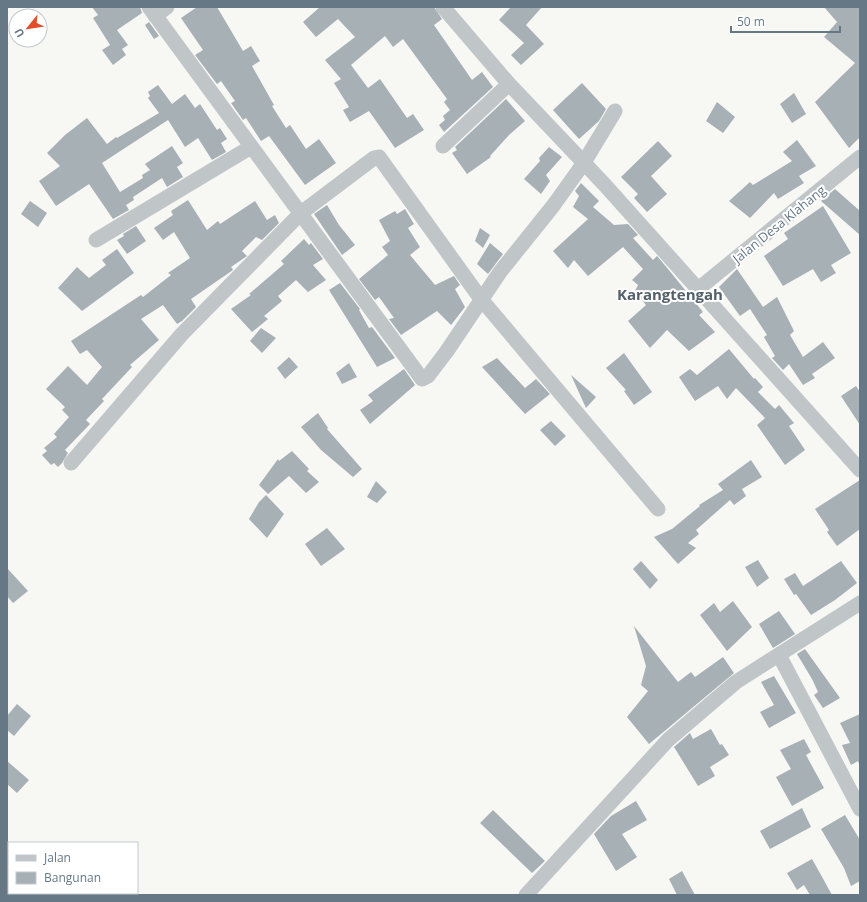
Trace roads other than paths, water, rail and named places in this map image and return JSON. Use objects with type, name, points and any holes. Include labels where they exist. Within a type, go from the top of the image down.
[{"type":"street","points":[[443,7],[509,84],[583,164],[604,184],[697,290],[860,470]]},
{"type":"street","points":[[157,10],[251,147],[422,378],[428,376],[447,352],[481,299],[583,164],[616,111]]},
{"type":"street","points":[[443,146],[509,84]]},
{"type":"street","points":[[96,240],[251,147]]},
{"type":"street","points":[[71,463],[182,334],[301,213],[374,158],[379,157],[481,299],[658,509]]},
{"type":"street","name":"Jalan Desa Klahang","points":[[697,290],[860,157]]},
{"type":"street","points":[[526,895],[668,740],[736,682],[860,603]]},
{"type":"street","points":[[779,655],[860,808]]},
{"type":"district","name":"Karangtengah","points":[[670,295]]}]
